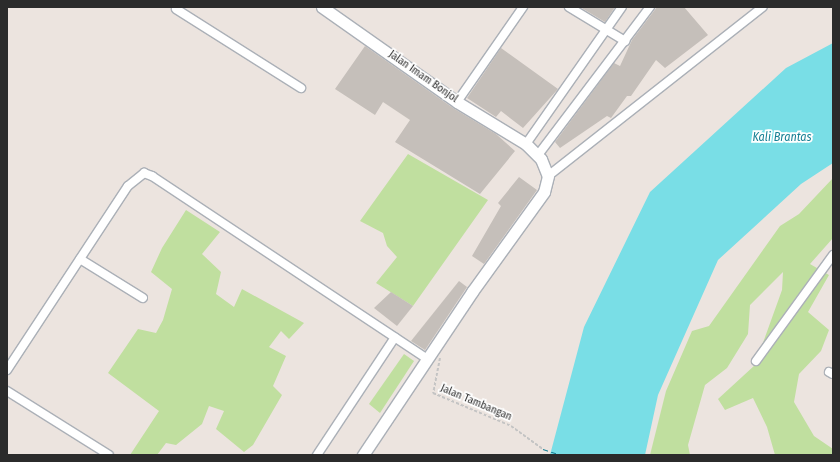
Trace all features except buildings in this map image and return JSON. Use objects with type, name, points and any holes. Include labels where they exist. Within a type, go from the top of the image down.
[{"type":"main road","name":"Jalan Imam Bonjol","points":[[322,7],[457,102],[532,150]]},
{"type":"main road","points":[[363,455],[426,359],[544,192],[548,176],[532,150]]},
{"type":"street","points":[[457,102],[523,7]]},
{"type":"street","points":[[569,7],[615,33],[625,41]]},
{"type":"street","points":[[532,150],[606,28],[622,7]]},
{"type":"street","points":[[532,150],[625,41],[650,7]]},
{"type":"street","points":[[548,176],[763,7]]},
{"type":"street","points":[[175,8],[302,88]]},
{"type":"street","points":[[7,370],[132,181],[140,174],[147,174],[411,347],[426,359]]},
{"type":"street","points":[[756,361],[833,255]]},
{"type":"street","points":[[80,259],[143,298]]},
{"type":"street","points":[[317,455],[398,339]]},
{"type":"street","points":[[7,391],[109,455]]},
{"type":"path","name":"Jalan Tambangan","points":[[444,351],[433,393],[511,426],[543,449]]},
{"type":"green space","points":[[408,154],[488,200],[413,306],[376,283],[397,257],[387,246],[383,233],[360,221]]},
{"type":"green space","points":[[833,178],[833,238],[810,264],[829,275],[808,312],[829,330],[821,351],[799,374],[794,402],[814,436],[833,449],[833,455],[775,455],[767,427],[753,398],[725,410],[718,399],[755,365],[782,290],[783,272],[750,305],[748,334],[727,368],[705,385],[688,445],[690,455],[650,455],[666,391],[692,331],[709,326],[780,226],[799,214]]},
{"type":"green space","points":[[186,210],[220,232],[202,254],[221,272],[216,294],[234,307],[242,289],[304,323],[289,339],[281,331],[269,347],[286,356],[273,386],[282,395],[253,445],[244,452],[216,429],[224,411],[209,406],[202,424],[176,445],[166,443],[157,455],[130,455],[159,411],[108,373],[138,329],[156,333],[163,320],[172,289],[151,272],[162,248]]},
{"type":"green space","points":[[404,354],[414,361],[380,413],[369,404]]},
{"type":"water","name":"Kali Brantas","points":[[833,43],[833,163],[801,184],[718,260],[658,395],[645,455],[550,455],[584,327],[650,192],[786,68]]},
{"type":"ferry route","points":[[543,449],[562,455]]}]
